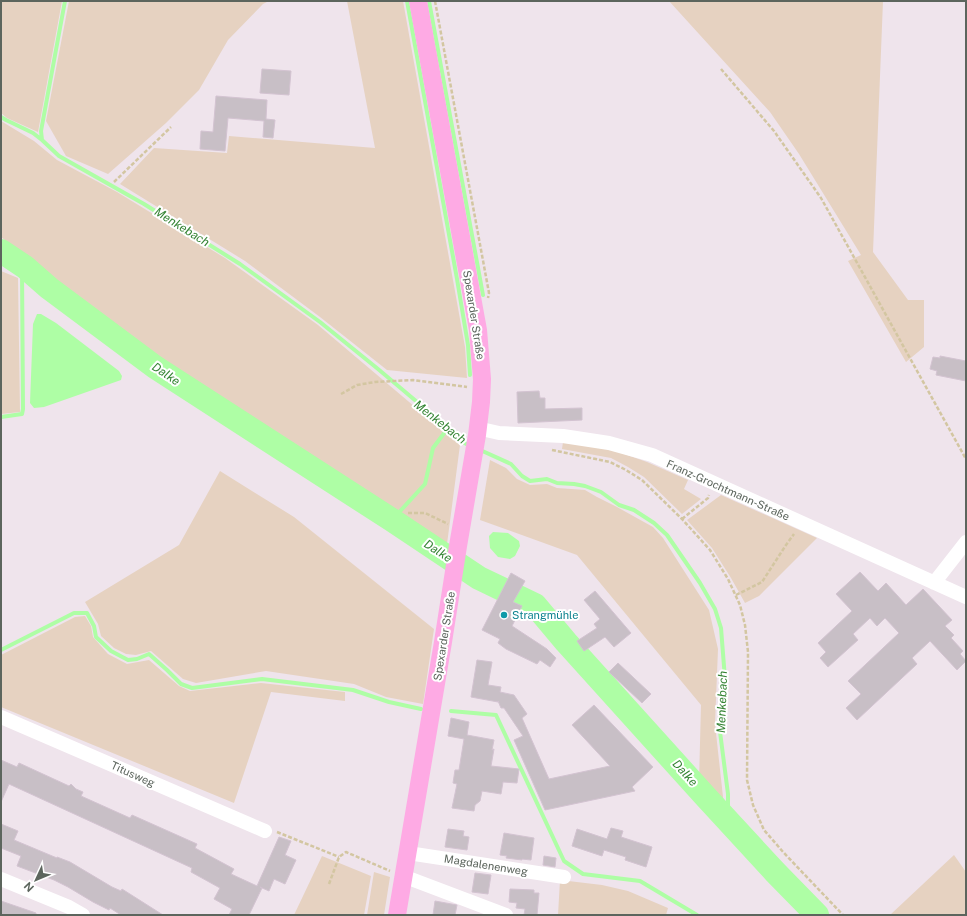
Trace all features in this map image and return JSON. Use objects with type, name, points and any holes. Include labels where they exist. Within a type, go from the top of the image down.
[{"type":"main road","name":"Spexarder Straße","points":[[397,915],[473,459],[482,389],[481,354],[478,330],[418,1]]},
{"type":"street","name":"Franz-Grochtmann-Straße","points":[[477,432],[563,436],[609,443],[652,455],[966,597]]},
{"type":"street","points":[[934,583],[966,542]]},
{"type":"street","name":"Titusweg","points":[[1,716],[265,832]]},
{"type":"street","name":"Magdalenenweg","points":[[408,853],[564,877]]},
{"type":"street","points":[[403,876],[506,915]]},
{"type":"street","points":[[1,879],[69,907],[84,915]]},
{"type":"path","points":[[722,69],[774,131],[821,198],[966,459]]},
{"type":"path","points":[[114,182],[171,127]]},
{"type":"path","points":[[341,394],[357,385],[375,382],[413,380],[482,389]]},
{"type":"path","points":[[548,449],[610,462],[626,470],[642,480],[682,519],[710,550],[736,595],[745,625],[748,652],[747,780],[753,805],[764,830],[843,915]]},
{"type":"path","points":[[682,519],[708,498],[714,484]]},
{"type":"path","points":[[408,513],[425,513],[459,538]]},
{"type":"path","points":[[736,595],[762,582],[798,529]]},
{"type":"path","points":[[265,832],[271,830],[340,857]]},
{"type":"path","points":[[329,884],[340,857],[346,852],[403,876]]},
{"type":"shaded area","points":[[1,1],[62,1],[38,132],[7,118],[1,113]]},
{"type":"shaded area","points":[[69,1],[269,1],[263,4],[228,40],[199,90],[166,123],[108,174],[66,156],[46,121]]},
{"type":"shaded area","points":[[347,1],[403,1],[465,347],[467,378],[387,370],[320,317],[245,261],[120,184],[154,148],[227,153],[229,136],[375,148]]},
{"type":"shaded area","points":[[669,1],[883,1],[873,252],[908,300],[924,300],[924,347],[906,362],[848,261],[861,255],[799,154],[770,112]]},
{"type":"shaded area","points":[[1,121],[34,141],[57,160],[117,192],[225,258],[318,325],[460,445],[447,544],[156,359],[44,278],[32,261],[1,237]]},
{"type":"shaded area","points":[[1,271],[18,278],[20,412],[1,414]]},
{"type":"shaded area","points":[[37,314],[41,314],[56,323],[119,371],[122,376],[121,380],[44,407],[34,408],[30,403],[33,324]]},
{"type":"shaded area","points":[[563,442],[610,449],[647,462],[688,480],[684,489],[701,499],[682,514],[644,477],[628,467],[611,458],[562,449]]},
{"type":"shaded area","points":[[490,460],[506,468],[517,479],[530,485],[547,484],[557,488],[585,490],[653,527],[663,538],[709,610],[718,649],[715,724],[724,806],[699,782],[701,705],[577,555],[480,520]]},
{"type":"shaded area","points":[[220,471],[294,517],[434,629],[423,704],[386,697],[354,684],[266,671],[196,683],[183,679],[151,651],[136,655],[126,654],[114,648],[101,636],[98,624],[85,602],[179,545]]},
{"type":"shaded area","points":[[721,495],[817,538],[759,596],[745,603],[712,548],[687,520]]},
{"type":"shaded area","points":[[493,532],[508,533],[519,541],[520,546],[515,556],[510,559],[498,557],[490,548],[489,536]]},
{"type":"shaded area","points":[[85,616],[91,626],[93,637],[108,654],[127,664],[149,660],[179,686],[190,691],[261,683],[345,692],[345,701],[271,692],[234,803],[1,707],[1,655],[75,617]]},
{"type":"shaded area","points":[[954,855],[966,872],[966,915],[890,915]]},
{"type":"shaded area","points":[[322,856],[371,876],[364,915],[294,915]]},
{"type":"shaded area","points":[[374,872],[390,877],[384,915],[367,915]]},
{"type":"shaded area","points":[[560,880],[602,885],[628,891],[668,908],[666,915],[558,915]]},
{"type":"building","points":[[262,69],[291,71],[289,95],[260,93]]},
{"type":"building","points":[[216,96],[267,100],[266,119],[275,120],[273,138],[263,137],[264,121],[228,118],[225,151],[200,149],[201,131],[213,132]]},
{"type":"building","points":[[940,356],[966,361],[966,381],[936,375],[937,371],[930,369],[933,357],[940,358]]},
{"type":"building","points":[[539,391],[540,398],[545,398],[545,409],[582,408],[582,420],[518,423],[517,392]]},
{"type":"building","points":[[860,572],[878,591],[886,583],[906,605],[923,589],[952,620],[945,626],[954,635],[951,638],[963,651],[960,654],[966,661],[957,670],[930,641],[912,658],[917,664],[857,720],[846,708],[861,694],[848,681],[899,633],[885,618],[877,626],[870,618],[853,634],[858,640],[828,667],[820,658],[826,652],[818,643],[852,611],[836,594]]},
{"type":"building","points":[[511,573],[525,581],[513,602],[522,606],[512,626],[547,649],[556,658],[550,667],[540,660],[537,664],[506,649],[498,643],[500,639],[482,630]]},
{"type":"building","points":[[595,591],[631,633],[614,647],[605,637],[584,651],[577,641],[597,628],[594,624],[600,619],[584,600]]},
{"type":"building","points":[[477,660],[492,662],[488,685],[501,687],[500,692],[514,695],[527,714],[522,718],[549,779],[610,766],[572,725],[594,705],[653,767],[632,787],[635,791],[545,810],[514,740],[523,736],[504,708],[501,708],[498,701],[471,697]]},
{"type":"building","points":[[618,663],[651,694],[642,703],[609,672]]},
{"type":"building","points":[[451,718],[469,722],[467,735],[494,740],[491,766],[519,769],[517,783],[503,782],[501,794],[482,791],[480,801],[475,805],[474,811],[452,808],[457,784],[453,783],[455,770],[459,770],[464,739],[448,736]]},
{"type":"building","points":[[1,760],[17,767],[19,763],[69,786],[71,784],[76,789],[83,792],[81,796],[130,818],[132,815],[197,844],[195,848],[234,869],[231,874],[257,886],[279,837],[291,841],[285,855],[296,860],[285,884],[274,879],[269,891],[260,887],[262,888],[249,915],[229,915],[232,909],[214,899],[220,888],[191,872],[192,868],[9,784],[1,802]]},
{"type":"building","points":[[1,824],[18,831],[14,840],[70,862],[112,887],[121,891],[122,889],[163,915],[121,915],[110,908],[109,910],[93,902],[54,880],[17,866],[21,856],[1,848]]},
{"type":"building","points":[[611,828],[623,831],[621,837],[652,847],[646,867],[625,860],[626,857],[604,850],[602,856],[572,846],[577,829],[607,839]]},
{"type":"building","points":[[448,829],[464,831],[463,836],[469,837],[467,850],[445,847]]},
{"type":"building","points":[[504,833],[534,838],[531,860],[506,858],[507,856],[500,855]]},
{"type":"building","points":[[544,856],[556,858],[555,867],[543,865]]},
{"type":"building","points":[[475,873],[491,875],[488,894],[472,892]]},
{"type":"building","points":[[510,889],[534,890],[534,893],[539,893],[537,915],[524,915],[525,909],[516,908],[517,903],[509,902]]},
{"type":"building","points":[[1,901],[36,913],[36,915],[1,915]]},
{"type":"building","points":[[435,901],[457,905],[455,915],[433,915]]},
{"type":"waterway","points":[[42,140],[41,131],[65,1]]},
{"type":"waterway","points":[[407,1],[457,279],[468,345],[470,375]]},
{"type":"waterway","points":[[429,1],[483,295]]},
{"type":"waterway","name":"Menkebach","points":[[1,117],[33,133],[59,156],[144,204],[240,264],[320,322],[448,428],[461,441],[470,446]]},
{"type":"waterway","name":"Dalke","points":[[1,251],[25,267],[49,288],[155,367],[479,578],[535,605],[566,642],[705,796],[817,915]]},
{"type":"waterway","points":[[1,417],[22,414],[23,409],[22,270],[25,267]]},
{"type":"waterway","points":[[392,520],[425,484],[433,448],[448,428]]},
{"type":"waterway","name":"Menkebach","points":[[478,449],[511,464],[522,476],[530,481],[547,479],[557,483],[585,486],[601,492],[619,505],[634,510],[654,523],[667,535],[700,583],[715,609],[721,628],[725,679],[719,724],[728,794],[727,818]]},
{"type":"waterway","points":[[1,650],[74,613],[87,613],[94,626],[96,637],[111,651],[128,660],[137,659],[149,654],[181,684],[192,688],[262,679],[353,690],[389,702],[421,709]]},
{"type":"waterway","points":[[451,711],[496,715],[564,861],[583,874],[640,881],[697,915]]},
{"type":"place","name":"Strangmühle","points":[[504,615]]}]
